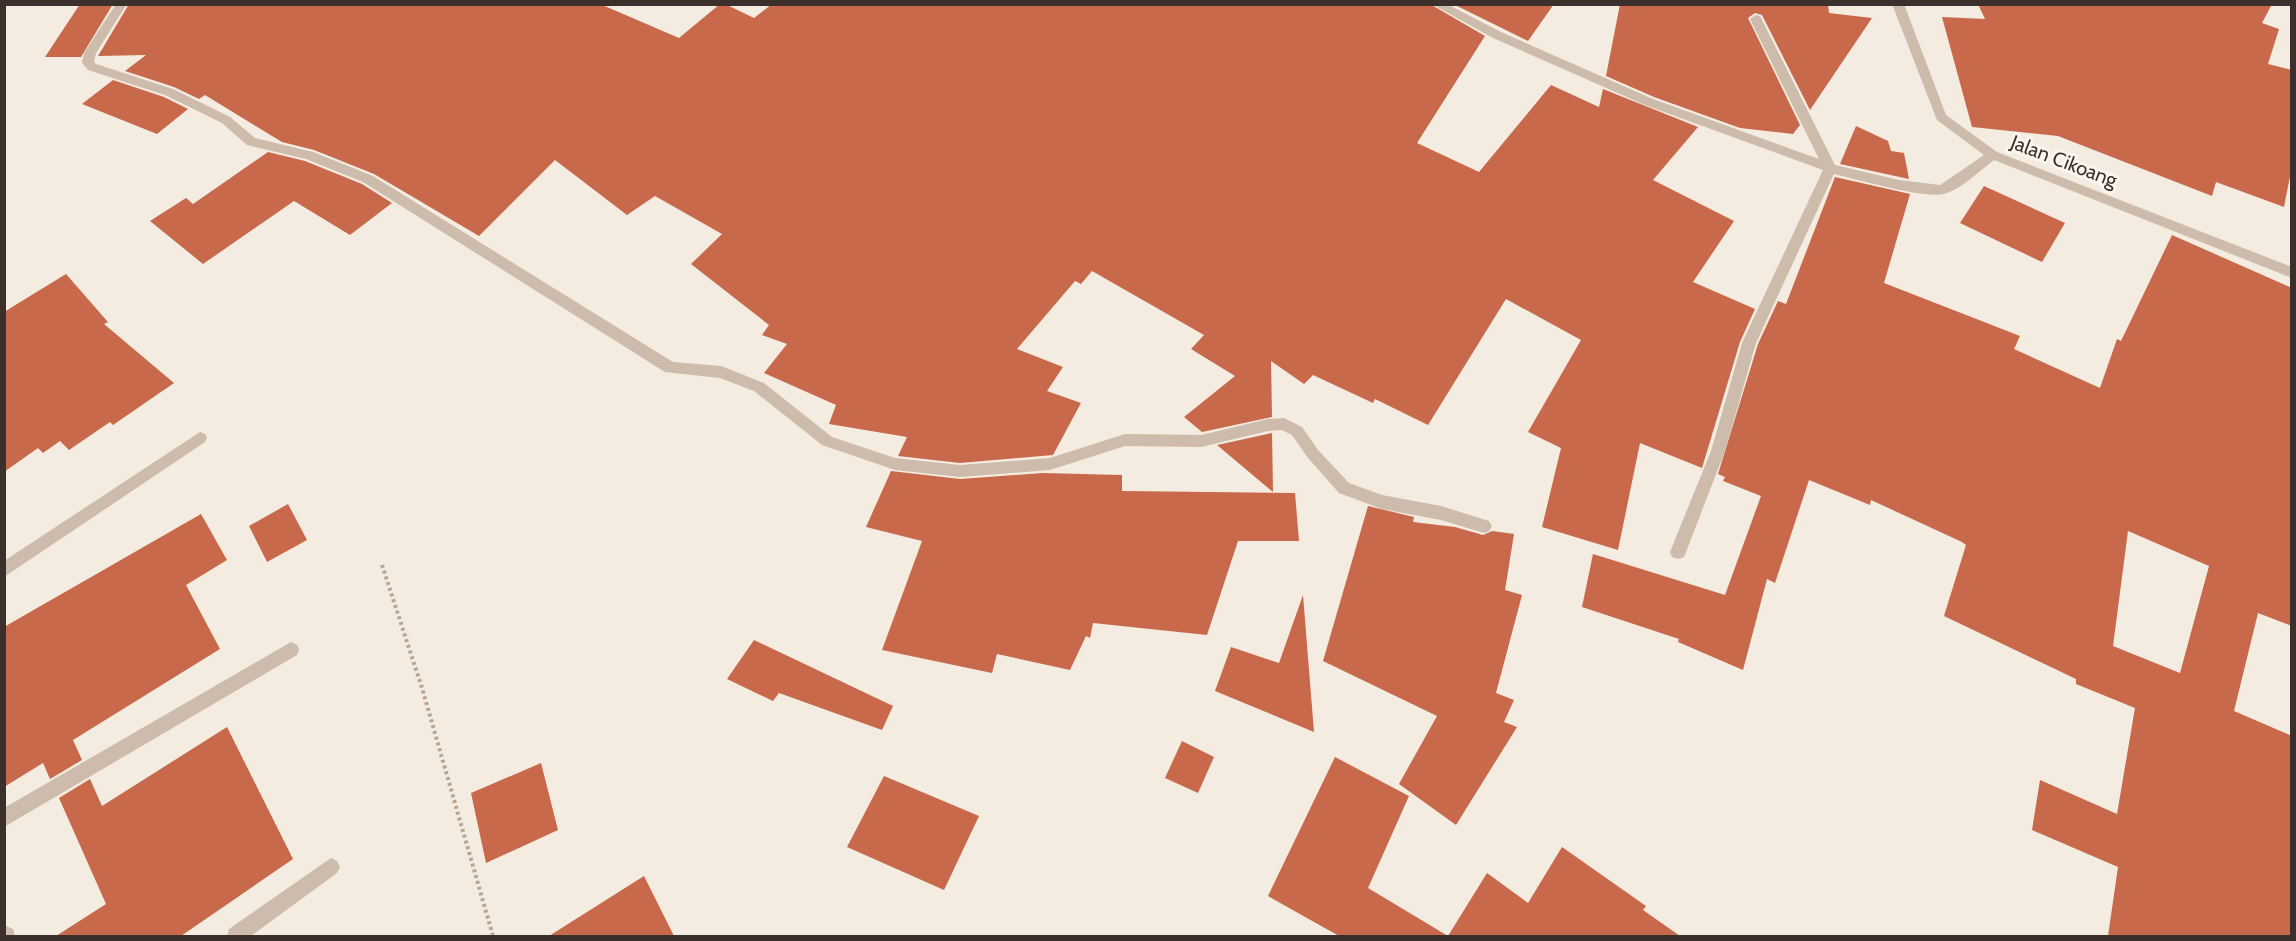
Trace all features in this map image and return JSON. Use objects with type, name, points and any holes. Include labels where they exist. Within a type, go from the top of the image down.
[{"type":"street","points":[[122,4],[90,53],[88,63],[92,67],[169,92],[226,120],[251,142],[309,155],[368,179],[670,368],[721,372],[759,387],[827,441],[894,464],[960,471],[1050,464],[1125,440],[1201,441],[1268,424],[1284,424],[1296,431],[1313,454],[1344,488],[1382,502],[1441,513],[1484,526]]},
{"type":"street","points":[[1437,4],[1497,35],[1649,102],[1830,168],[1899,185],[1941,189],[1953,184],[1993,155]]},
{"type":"street","name":"Jalan Cikoang","points":[[1898,4],[1941,117],[1993,155],[2292,273]]},
{"type":"street","points":[[1756,20],[1830,168]]},
{"type":"street","points":[[1678,552],[1718,451],[1749,343],[1830,168]]},
{"type":"street","points":[[4,570],[200,438]]},
{"type":"street","points":[[4,818],[291,650]]},
{"type":"street","points":[[236,936],[331,867]]},
{"type":"path","points":[[382,565],[422,688],[493,936]]},
{"type":"building","points":[[80,4],[113,4],[81,57],[45,57]]},
{"type":"building","points":[[129,4],[600,4],[679,38],[720,4],[725,4],[754,18],[772,4],[1430,4],[1485,36],[1417,143],[1479,172],[1551,85],[1599,107],[1603,89],[1698,127],[1653,180],[1734,221],[1693,282],[1755,309],[1740,342],[1702,468],[1640,443],[1618,550],[1542,527],[1561,448],[1528,432],[1581,340],[1506,299],[1428,425],[1375,399],[1373,403],[1313,375],[1304,384],[1271,361],[1272,417],[1202,432],[1184,417],[1235,376],[1191,349],[1204,335],[1092,271],[1081,284],[1075,281],[1017,349],[1063,367],[1047,391],[1081,403],[1053,455],[960,463],[898,456],[907,437],[829,424],[836,405],[764,373],[787,344],[762,335],[769,325],[691,264],[722,234],[655,196],[627,215],[555,160],[479,236],[374,174],[314,150],[282,142],[205,95],[199,99],[174,87],[125,71],[146,55],[98,56]]},
{"type":"building","points":[[1453,4],[1554,4],[1528,41]]},
{"type":"building","points":[[1620,4],[1828,4],[1829,13],[1872,18],[1810,110],[1762,15],[1755,13],[1748,18],[1800,125],[1793,134],[1740,128],[1654,97],[1606,76]]},
{"type":"building","points":[[1978,4],[2272,4],[2262,23],[2279,29],[2268,64],[2292,70],[2292,166],[2284,207],[2216,182],[2212,196],[2058,136],[1972,127],[1942,17],[1985,19]]},
{"type":"building","points":[[113,80],[164,97],[188,109],[157,134],[82,104]]},
{"type":"building","points":[[1856,126],[1888,141],[1891,151],[1904,153],[1909,179],[1840,164]]},
{"type":"building","points":[[268,152],[305,161],[362,184],[392,203],[350,235],[294,201],[203,264],[150,221],[186,198],[193,204]]},
{"type":"building","points":[[1835,177],[1910,194],[1884,283],[2020,336],[2014,349],[2100,388],[2117,339],[2121,341],[2172,235],[2292,288],[2292,626],[2258,613],[2234,711],[2292,736],[2292,936],[2108,936],[2118,867],[2032,830],[2040,780],[2117,814],[2135,708],[2076,684],[2076,679],[1944,616],[1966,545],[1962,542],[1871,500],[1870,505],[1809,480],[1775,583],[1767,579],[1743,670],[1678,642],[1679,639],[1582,607],[1593,554],[1725,595],[1761,496],[1723,481],[1725,477],[1718,474],[1758,344],[1778,301],[1786,304]],"holes":[[[2128,531],[2209,566],[2180,673],[2113,646]]]},
{"type":"building","points":[[1984,186],[2065,223],[2042,262],[1960,223]]},
{"type":"building","points":[[66,274],[108,322],[104,324],[174,383],[113,425],[110,422],[69,450],[60,441],[43,453],[38,448],[4,472],[4,312]]},
{"type":"building","points":[[1272,433],[1273,492],[1217,445]]},
{"type":"building","points":[[891,471],[960,479],[1043,473],[1122,475],[1122,491],[1295,493],[1299,541],[1238,541],[1207,635],[1093,623],[1090,638],[1086,636],[1070,670],[997,654],[992,673],[882,650],[922,541],[866,527]]},
{"type":"building","points":[[288,504],[307,540],[267,562],[249,526]]},
{"type":"building","points":[[1368,506],[1414,517],[1413,522],[1455,527],[1483,535],[1492,531],[1514,534],[1505,590],[1522,595],[1496,693],[1514,700],[1504,722],[1517,727],[1456,825],[1399,784],[1437,716],[1323,661]]},
{"type":"building","points":[[201,514],[227,560],[186,585],[220,649],[73,740],[82,760],[50,779],[43,763],[4,787],[4,627]]},
{"type":"building","points":[[1303,595],[1314,732],[1215,691],[1231,647],[1279,663]]},
{"type":"building","points":[[754,640],[893,706],[882,730],[779,693],[773,701],[727,679]]},
{"type":"building","points":[[227,727],[293,859],[181,936],[56,936],[106,904],[59,798],[90,779],[102,806]]},
{"type":"building","points":[[1182,741],[1214,757],[1198,793],[1165,778]]},
{"type":"building","points":[[1335,757],[1409,796],[1368,888],[1448,936],[1339,936],[1268,896]]},
{"type":"building","points":[[541,763],[558,830],[486,863],[471,793]]},
{"type":"building","points":[[884,776],[979,816],[944,890],[847,847]]},
{"type":"building","points":[[1562,847],[1646,906],[1643,910],[1680,936],[1448,936],[1487,873],[1528,903]]},
{"type":"building","points":[[644,876],[674,936],[549,936]]}]
